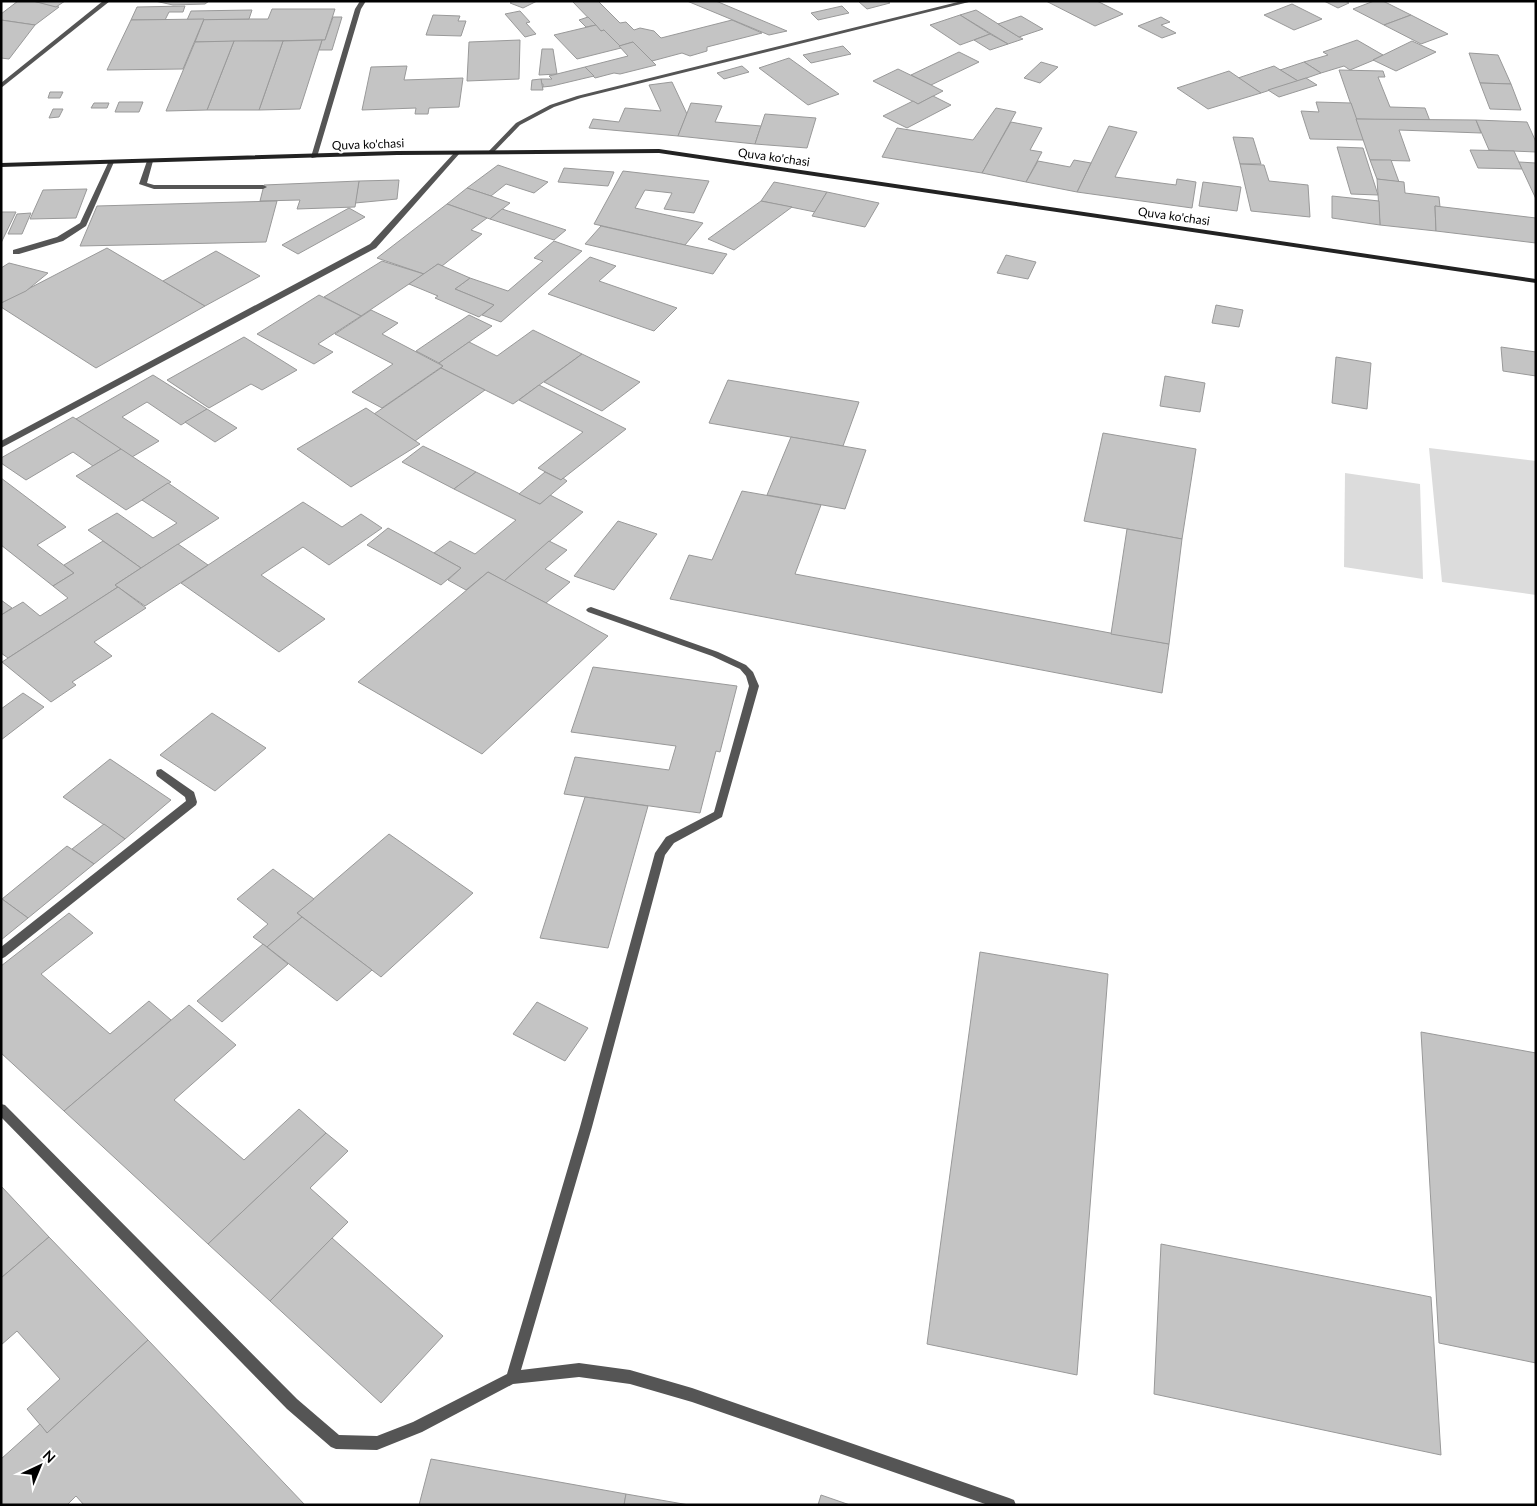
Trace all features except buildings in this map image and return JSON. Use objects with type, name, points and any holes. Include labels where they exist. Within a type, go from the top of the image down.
[{"type":"main road","name":"Quva ko'chasi","points":[[1,165],[490,152],[659,151],[1536,281]]},
{"type":"street","points":[[1,86],[107,1]]},
{"type":"street","points":[[314,157],[358,8],[363,1]]},
{"type":"street","points":[[490,152],[518,124],[552,106],[579,97],[970,1]]},
{"type":"street","points":[[1,445],[373,246],[457,153]]},
{"type":"street","points":[[16,252],[60,239],[82,224],[111,162]]},
{"type":"street","points":[[150,162],[144,184],[154,187],[263,187]]},
{"type":"street","points":[[512,1378],[586,1127],[660,853],[670,840],[718,814],[754,686],[750,674],[742,667],[715,654],[591,610]]},
{"type":"street","points":[[1,954],[192,802],[190,794],[161,773]]},
{"type":"street","points":[[1,1109],[292,1404],[336,1442],[377,1443],[416,1427],[512,1378],[579,1370],[630,1377],[692,1395],[1009,1505]]},
{"type":"shaded area","points":[[1429,448],[1536,461],[1536,595],[1442,582]]},
{"type":"shaded area","points":[[1345,473],[1420,484],[1423,579],[1344,567]]}]
